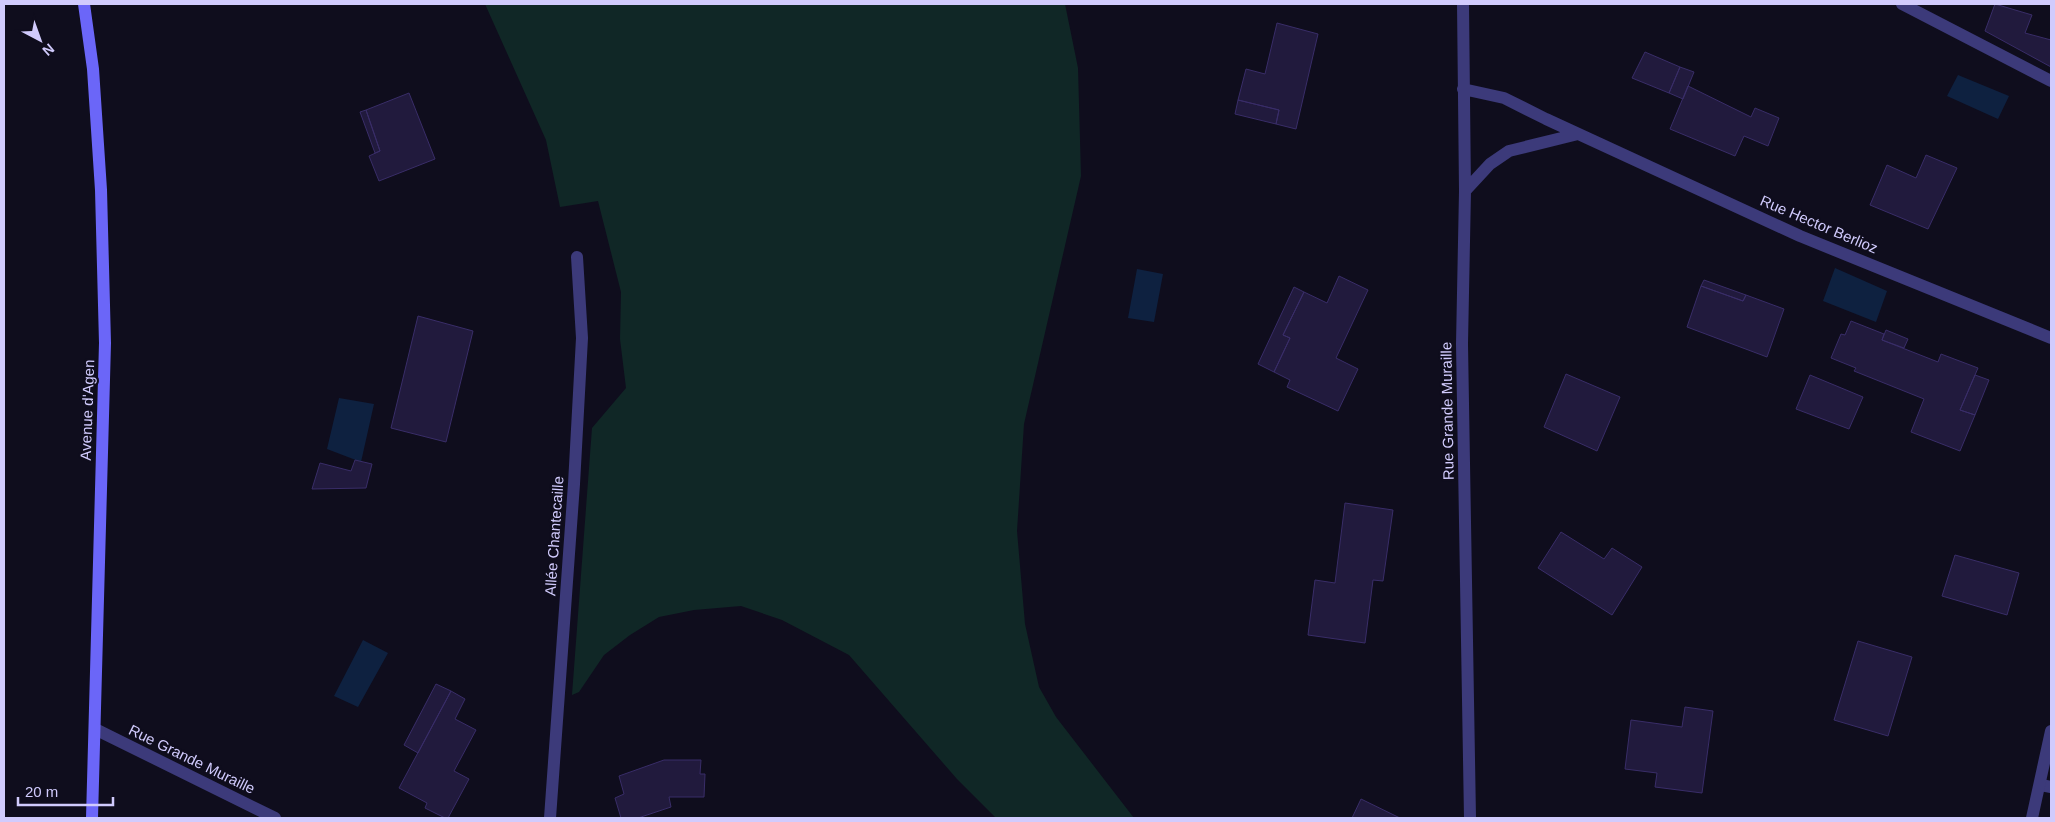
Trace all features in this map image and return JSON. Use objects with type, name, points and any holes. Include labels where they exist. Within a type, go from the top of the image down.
[{"type":"main road","name":"Avenue d'Agen","points":[[84,4],[93,69],[101,190],[105,343],[99,505],[92,818]]},
{"type":"street","name":"Rue Grande Muraille","points":[[1463,4],[1466,191],[1462,344],[1470,818]]},
{"type":"street","points":[[1902,4],[2051,80]]},
{"type":"street","name":"Rue Hector Berlioz","points":[[1463,89],[1504,98],[1800,236],[2051,338]]},
{"type":"street","points":[[1466,191],[1490,164],[1509,151],[1578,134]]},
{"type":"street","name":"Allée Chantecaille","points":[[550,818],[574,484],[582,338],[577,257]]},
{"type":"street","name":"Rue Grande Muraille","points":[[95,729],[275,818]]},
{"type":"street","points":[[2032,818],[2046,786],[2051,731]]},
{"type":"green space","points":[[485,4],[1065,4],[1078,68],[1081,176],[1024,424],[1017,531],[1025,624],[1039,687],[1056,717],[1134,818],[996,818],[957,779],[849,655],[782,620],[741,606],[694,610],[659,617],[630,635],[604,655],[579,692],[572,695],[592,428],[626,388],[620,339],[621,292],[598,201],[560,207],[546,140]]},
{"type":"water","points":[[1958,75],[2009,96],[1998,119],[1947,96]]},
{"type":"water","points":[[1835,268],[1887,291],[1876,322],[1823,301]]},
{"type":"water","points":[[1137,269],[1163,274],[1154,322],[1128,318]]},
{"type":"water","points":[[339,398],[374,404],[361,462],[327,449]]},
{"type":"water","points":[[363,640],[388,653],[358,707],[334,696]]},
{"type":"building","points":[[1995,4],[2032,15],[2025,33],[2051,40],[2051,67],[1985,31]]},
{"type":"building","points":[[1277,23],[1318,34],[1296,129],[1276,124],[1279,110],[1238,100],[1246,69],[1265,74]]},
{"type":"building","points":[[1645,52],[1680,67],[1669,93],[1632,78]]},
{"type":"building","points":[[1680,67],[1694,72],[1683,99],[1669,93]]},
{"type":"building","points":[[1688,86],[1751,117],[1755,108],[1779,118],[1768,146],[1744,136],[1735,156],[1670,129]]},
{"type":"building","points":[[409,93],[435,159],[379,181],[369,156],[380,151],[366,110]]},
{"type":"building","points":[[1238,100],[1279,110],[1276,124],[1235,114]]},
{"type":"building","points":[[366,110],[380,151],[375,153],[360,112]]},
{"type":"building","points":[[1926,155],[1957,168],[1928,229],[1870,205],[1887,165],[1916,178]]},
{"type":"building","points":[[1339,276],[1368,290],[1336,358],[1358,369],[1338,411],[1287,387],[1290,380],[1274,372],[1290,338],[1283,335],[1304,292],[1327,303]]},
{"type":"building","points":[[1704,280],[1746,295],[1743,301],[1701,286]]},
{"type":"building","points":[[1701,286],[1743,301],[1746,295],[1784,309],[1767,357],[1687,327]]},
{"type":"building","points":[[1294,287],[1304,292],[1283,335],[1290,338],[1274,372],[1258,364]]},
{"type":"building","points":[[418,316],[473,331],[446,442],[391,428]]},
{"type":"building","points":[[1851,321],[1884,334],[1882,340],[1938,362],[1941,354],[1978,368],[1960,410],[1975,415],[1960,451],[1911,432],[1924,399],[1854,371],[1856,368],[1831,358],[1841,334],[1845,335]]},
{"type":"building","points":[[1886,330],[1908,339],[1904,348],[1882,340]]},
{"type":"building","points":[[1566,374],[1620,397],[1597,451],[1544,427]]},
{"type":"building","points":[[1810,375],[1863,397],[1849,429],[1796,409]]},
{"type":"building","points":[[1975,375],[1989,380],[1975,415],[1960,410]]},
{"type":"building","points":[[355,460],[372,464],[366,488],[312,489],[320,463],[351,471]]},
{"type":"building","points":[[1345,503],[1393,510],[1383,581],[1373,580],[1365,643],[1308,635],[1315,580],[1335,583]]},
{"type":"building","points":[[1561,532],[1604,559],[1612,548],[1642,567],[1612,615],[1538,568]]},
{"type":"building","points":[[1955,555],[2019,573],[2007,615],[1942,596]]},
{"type":"building","points":[[1858,641],[1912,657],[1888,736],[1834,720]]},
{"type":"building","points":[[436,684],[451,691],[418,753],[404,745]]},
{"type":"building","points":[[451,691],[465,699],[455,719],[476,730],[454,771],[469,779],[448,818],[445,818],[425,808],[427,803],[399,788]]},
{"type":"building","points":[[1685,707],[1713,711],[1702,793],[1655,787],[1657,773],[1625,769],[1631,720],[1682,727]]},
{"type":"building","points":[[664,760],[701,760],[700,774],[705,774],[704,797],[669,797],[671,807],[638,818],[621,818],[615,798],[624,794],[619,776]]},
{"type":"building","points":[[1361,799],[1400,818],[1352,818]]}]
